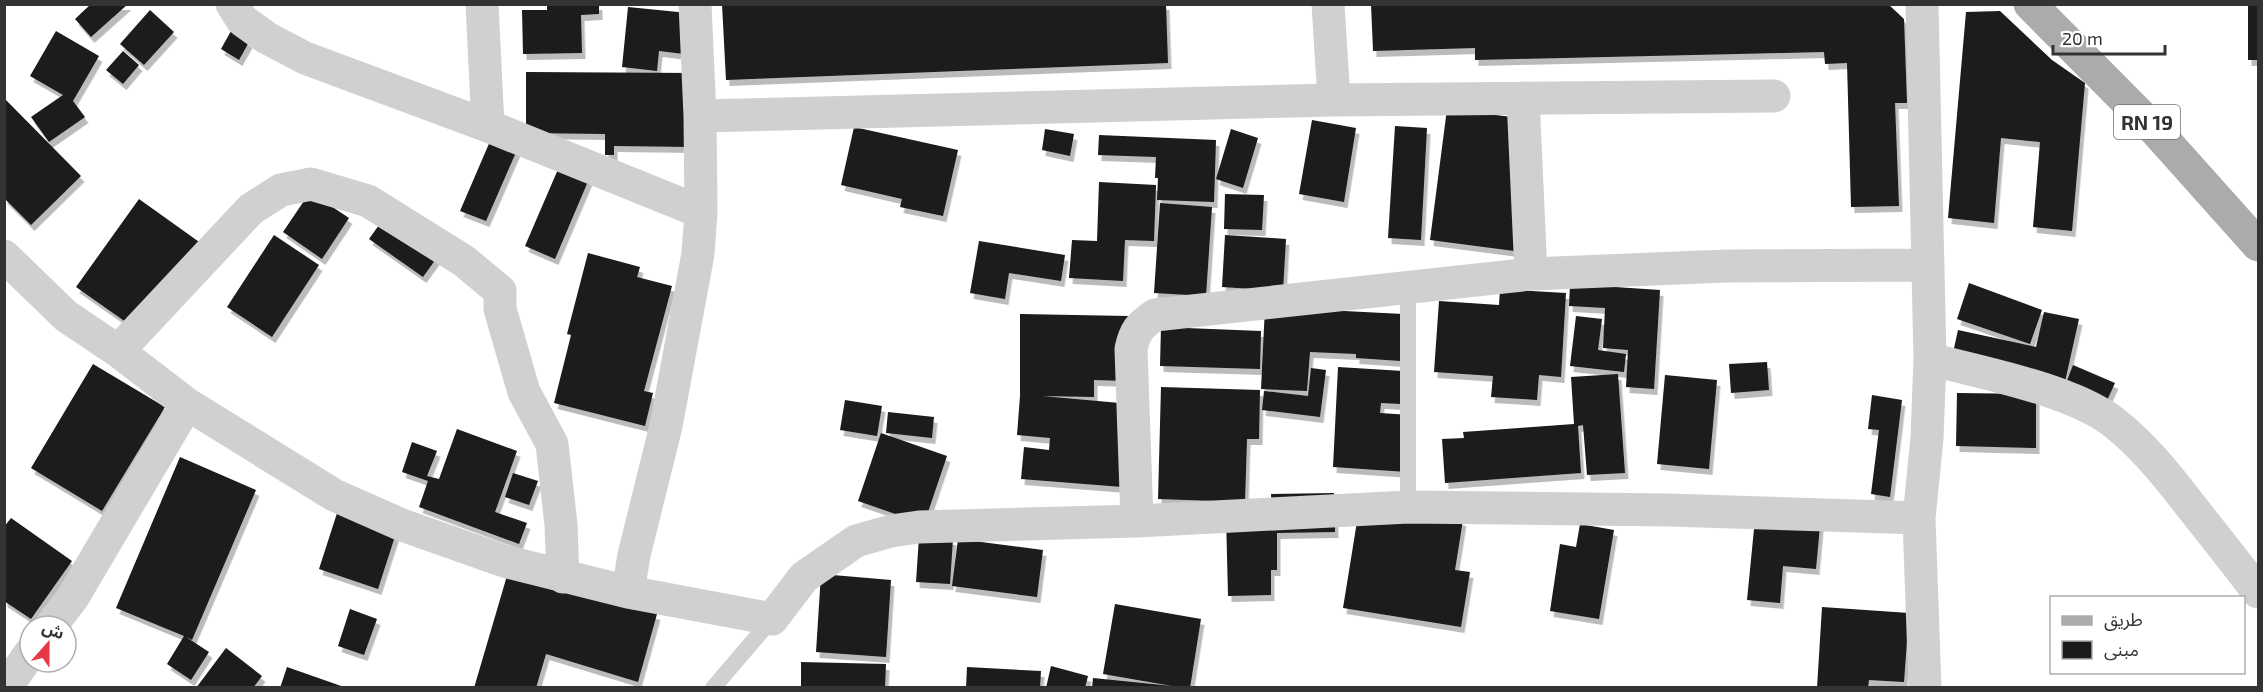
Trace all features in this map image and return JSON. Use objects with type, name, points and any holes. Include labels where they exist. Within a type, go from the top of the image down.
[{"type":"main road","name":"RN 19","points":[[2030,4],[2157,132],[2259,245]]},
{"type":"street","points":[[232,4],[242,20],[267,38],[305,58],[488,126],[701,212]]},
{"type":"street","points":[[482,4],[488,126]]},
{"type":"street","points":[[628,592],[634,555],[666,426],[698,254],[701,212],[700,116],[695,4]]},
{"type":"street","points":[[1328,4],[1334,100]]},
{"type":"street","points":[[1922,4],[1930,359],[1927,438],[1919,518],[1925,687]]},
{"type":"street","points":[[700,116],[1334,100],[1774,96]]},
{"type":"street","points":[[1523,98],[1531,274]]},
{"type":"street","points":[[118,351],[251,209],[281,190],[311,184],[368,201],[464,261],[500,291],[501,309],[524,392],[552,444],[561,525],[563,577]]},
{"type":"street","points":[[4,256],[66,316],[118,351],[187,404],[334,495],[402,525],[494,558],[628,592],[772,619],[804,577],[856,541],[891,531],[919,527],[1137,521],[1408,507],[1669,510],[1919,518]]},
{"type":"street","points":[[1137,521],[1131,349],[1134,335],[1141,325],[1155,315],[1531,274],[1726,266],[1928,265]]},
{"type":"street","points":[[1930,359],[2061,396],[2086,406],[2112,421],[2158,464],[2259,592]]},
{"type":"street","points":[[60,614],[73,597],[187,404]]},
{"type":"street","points":[[6,687],[18,670]]},
{"type":"lane","points":[[1408,287],[1408,507]]},
{"type":"lane","points":[[713,687],[772,619]]},
{"type":"building","points":[[91,4],[128,4],[91,37],[75,19]]},
{"type":"building","points":[[547,4],[599,4],[599,14],[581,15],[582,53],[523,54],[522,10],[547,10]]},
{"type":"building","points":[[722,4],[1166,4],[1168,63],[726,80]]},
{"type":"building","points":[[1371,4],[1888,4],[1904,19],[1907,103],[1895,103],[1899,206],[1851,207],[1847,63],[1825,64],[1824,52],[1475,60],[1475,48],[1373,51]]},
{"type":"building","points":[[2248,4],[2258,4],[2258,60],[2248,60]]},
{"type":"building","points":[[628,7],[688,13],[684,54],[659,51],[657,71],[622,67]]},
{"type":"building","points":[[150,10],[174,32],[144,65],[120,44]]},
{"type":"building","points":[[2000,11],[2052,60],[2085,83],[2072,231],[2033,227],[2040,142],[2001,138],[1994,223],[1948,218],[1966,12]]},
{"type":"building","points":[[56,31],[99,56],[73,101],[85,117],[49,142],[31,117],[63,95],[30,76]]},
{"type":"building","points":[[231,31],[249,42],[239,60],[221,49]]},
{"type":"building","points":[[123,51],[139,65],[123,84],[106,70]]},
{"type":"building","points":[[526,72],[692,73],[691,147],[614,146],[614,155],[605,155],[605,134],[526,133]]},
{"type":"building","points":[[4,98],[81,176],[31,225],[4,198]]},
{"type":"building","points":[[1447,109],[1528,119],[1522,252],[1430,240]]},
{"type":"building","points":[[1312,120],[1356,128],[1344,202],[1299,194]]},
{"type":"building","points":[[1395,126],[1427,128],[1421,240],[1388,238]]},
{"type":"building","points":[[854,127],[958,150],[943,216],[900,207],[902,199],[841,185]]},
{"type":"building","points":[[1045,129],[1074,134],[1070,156],[1042,150]]},
{"type":"building","points":[[1231,129],[1258,138],[1243,188],[1216,179]]},
{"type":"building","points":[[1099,135],[1216,140],[1214,202],[1157,200],[1156,157],[1098,155]]},
{"type":"building","points":[[491,139],[517,150],[486,221],[460,211]]},
{"type":"building","points":[[559,167],[589,179],[555,259],[525,246]]},
{"type":"building","points":[[1099,182],[1156,185],[1154,241],[1125,240],[1123,281],[1069,278],[1072,240],[1097,241]]},
{"type":"building","points":[[310,192],[349,218],[322,259],[283,232]]},
{"type":"building","points":[[1225,194],[1264,195],[1262,230],[1224,229]]},
{"type":"building","points":[[139,199],[202,244],[140,332],[76,287]]},
{"type":"building","points":[[1160,203],[1212,207],[1206,296],[1154,293]]},
{"type":"building","points":[[389,211],[443,249],[423,277],[369,239]]},
{"type":"building","points":[[274,235],[319,265],[272,337],[227,307]]},
{"type":"building","points":[[1225,235],[1286,239],[1283,291],[1222,287]]},
{"type":"building","points":[[979,241],[1065,255],[1061,281],[1009,273],[1005,299],[970,293]]},
{"type":"building","points":[[588,253],[640,267],[637,277],[672,286],[644,391],[653,393],[645,426],[554,403],[571,335],[567,334]]},
{"type":"building","points":[[1969,283],[2042,310],[2030,344],[1957,319]]},
{"type":"building","points":[[1570,284],[1660,290],[1654,389],[1626,387],[1628,350],[1603,348],[1605,308],[1569,306]]},
{"type":"building","points":[[1500,289],[1566,293],[1561,377],[1539,375],[1537,400],[1491,397],[1493,376],[1434,372],[1439,301],[1499,305]]},
{"type":"building","points":[[1265,307],[1403,314],[1401,361],[1356,358],[1356,354],[1310,352],[1307,391],[1261,389]]},
{"type":"building","points":[[2044,312],[2079,319],[2064,386],[1951,362],[1958,330],[2036,347]]},
{"type":"building","points":[[1020,314],[1128,316],[1128,381],[1094,380],[1094,397],[1042,396],[1142,405],[1135,488],[1021,479],[1024,447],[1049,450],[1050,438],[1017,435],[1020,396]]},
{"type":"building","points":[[1576,316],[1602,319],[1598,350],[1626,354],[1624,372],[1570,366]]},
{"type":"building","points":[[1161,327],[1261,331],[1260,369],[1160,366]]},
{"type":"building","points":[[1767,362],[1769,390],[1731,393],[1729,364]]},
{"type":"building","points":[[93,364],[165,407],[102,511],[31,468]]},
{"type":"building","points":[[2073,365],[2115,383],[2104,407],[2063,391]]},
{"type":"building","points":[[1338,367],[1403,371],[1401,404],[1381,403],[1380,413],[1410,415],[1407,472],[1333,467]]},
{"type":"building","points":[[1311,368],[1326,370],[1320,417],[1262,410],[1264,391],[1308,396]]},
{"type":"building","points":[[1618,374],[1625,473],[1587,475],[1583,425],[1578,426],[1581,473],[1445,483],[1442,439],[1464,438],[1463,432],[1574,424],[1571,377]]},
{"type":"building","points":[[1665,375],[1717,380],[1709,469],[1657,464]]},
{"type":"building","points":[[1161,387],[1260,390],[1259,439],[1247,439],[1245,502],[1158,499]]},
{"type":"building","points":[[1957,393],[2036,394],[2036,448],[1956,446]]},
{"type":"building","points":[[1872,395],[1902,400],[1890,497],[1871,494],[1879,430],[1868,429]]},
{"type":"building","points":[[845,400],[882,406],[877,436],[840,430]]},
{"type":"building","points":[[888,412],[934,417],[932,438],[886,433]]},
{"type":"building","points":[[457,429],[517,451],[495,512],[527,523],[519,544],[419,507],[428,481],[402,472],[412,442],[437,451],[427,476],[439,479]]},
{"type":"building","points":[[881,433],[947,456],[924,524],[858,501]]},
{"type":"building","points":[[180,457],[256,490],[192,640],[186,637],[209,652],[191,680],[167,664],[184,636],[116,608]]},
{"type":"building","points":[[513,473],[538,481],[529,505],[505,497]]},
{"type":"building","points":[[1334,493],[1335,532],[1277,533],[1277,570],[1271,570],[1271,595],[1228,596],[1226,516],[1272,515],[1271,494]]},
{"type":"building","points":[[1360,503],[1463,520],[1455,570],[1470,572],[1461,627],[1343,608]]},
{"type":"building","points":[[339,507],[398,527],[378,589],[319,569]]},
{"type":"building","points":[[1756,509],[1821,515],[1816,569],[1783,566],[1780,603],[1747,600]]},
{"type":"building","points":[[11,518],[72,561],[35,614],[24,614],[4,601],[4,527]]},
{"type":"building","points":[[1580,524],[1614,530],[1599,619],[1550,611],[1560,544],[1576,547]]},
{"type":"building","points":[[919,537],[953,539],[950,584],[916,582]]},
{"type":"building","points":[[958,539],[1043,550],[1037,597],[952,586]]},
{"type":"building","points":[[509,569],[657,614],[638,682],[546,654],[536,688],[474,688]]},
{"type":"building","points":[[821,574],[891,580],[886,657],[816,652]]},
{"type":"building","points":[[1115,604],[1201,619],[1190,688],[1092,688],[1093,678],[1172,686],[1103,674]]},
{"type":"building","points":[[1822,607],[1909,613],[1904,682],[1869,680],[1868,688],[1817,688]]},
{"type":"building","points":[[350,609],[377,619],[364,655],[338,646]]},
{"type":"building","points":[[226,648],[262,676],[253,688],[196,688]]},
{"type":"building","points":[[801,662],[886,664],[885,688],[801,688]]},
{"type":"building","points":[[1051,666],[1088,676],[1085,688],[1046,688]]},
{"type":"building","points":[[287,667],[344,687],[344,688],[280,688]]},
{"type":"building","points":[[967,667],[1041,671],[1040,688],[966,688]]}]
